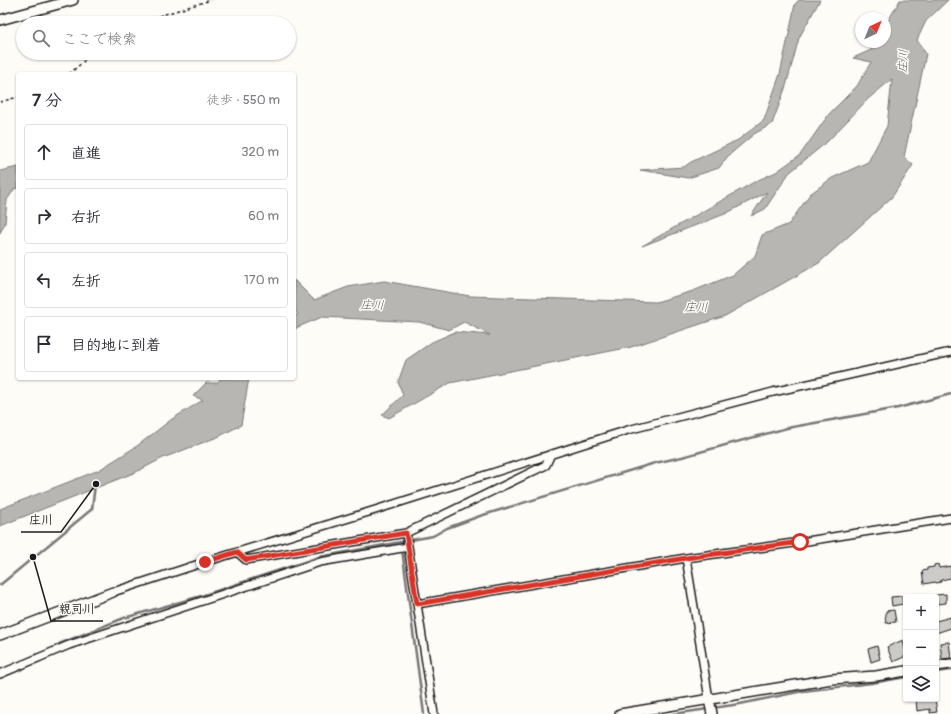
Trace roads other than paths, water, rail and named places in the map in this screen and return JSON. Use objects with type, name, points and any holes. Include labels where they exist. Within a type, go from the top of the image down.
[{"type":"street","points":[[0,20],[73,0]]},
{"type":"street","points":[[0,635],[113,592],[628,430],[773,392],[951,352]]},
{"type":"street","points":[[237,552],[246,560],[406,533],[546,465],[551,454]]},
{"type":"street","points":[[417,604],[686,558],[951,518]]},
{"type":"street","points":[[406,533],[434,714]]},
{"type":"street","points":[[0,674],[69,645],[320,562],[408,547]]},
{"type":"street","points":[[686,558],[712,714]]},
{"type":"street","points":[[939,666],[951,664]]},
{"type":"street","points":[[620,714],[832,679],[876,676],[903,672]]},
{"type":"water","points":[[799,0],[820,0],[799,38],[786,86],[772,124],[754,134],[728,156],[719,168],[688,178],[640,170],[684,167],[691,162],[738,140],[764,120],[780,74],[795,4]]},
{"type":"water","points":[[900,0],[948,0],[926,21],[917,40],[926,54],[904,157],[913,165],[892,197],[819,263],[725,316],[631,347],[450,383],[389,418],[382,415],[403,395],[398,382],[406,360],[432,342],[455,332],[490,335],[464,322],[449,330],[419,322],[322,317],[296,328],[296,316],[298,314],[296,312],[296,282],[314,300],[348,287],[384,281],[470,296],[656,302],[693,291],[733,275],[755,256],[762,235],[789,224],[810,194],[832,178],[868,162],[887,126],[892,79],[868,99],[828,141],[789,173],[765,209],[751,216],[767,192],[725,214],[642,246],[756,181],[776,172],[800,155],[829,114],[857,86],[871,62],[853,58],[871,50],[872,48],[891,48],[891,16]]},
{"type":"water","points":[[16,167],[16,188],[7,200],[5,223],[0,233],[0,171]]},
{"type":"water","points":[[219,380],[249,380],[241,425],[220,436],[163,458],[136,472],[0,526],[0,509],[99,470],[137,446],[172,419],[203,400],[193,396],[206,383],[217,383]]},
{"type":"waterway","points":[[59,649],[59,644],[124,618],[201,596],[319,557],[433,536],[447,528],[480,516],[655,463],[787,428],[898,408],[951,394]]},
{"type":"waterway","points":[[0,585],[92,509],[95,485]]},
{"type":"waterway","points":[[401,542],[424,714]]},
{"type":"waterway","points":[[0,678],[40,661]]},
{"type":"waterway","points":[[939,672],[951,670]]},
{"type":"waterway","points":[[713,708],[803,691],[872,683],[903,678]]},
{"type":"waterway","points":[[673,714],[708,709]]},
{"type":"place","name":"庄川","points":[[96,484]]},
{"type":"place","name":"親司川","points":[[33,557]]}]
